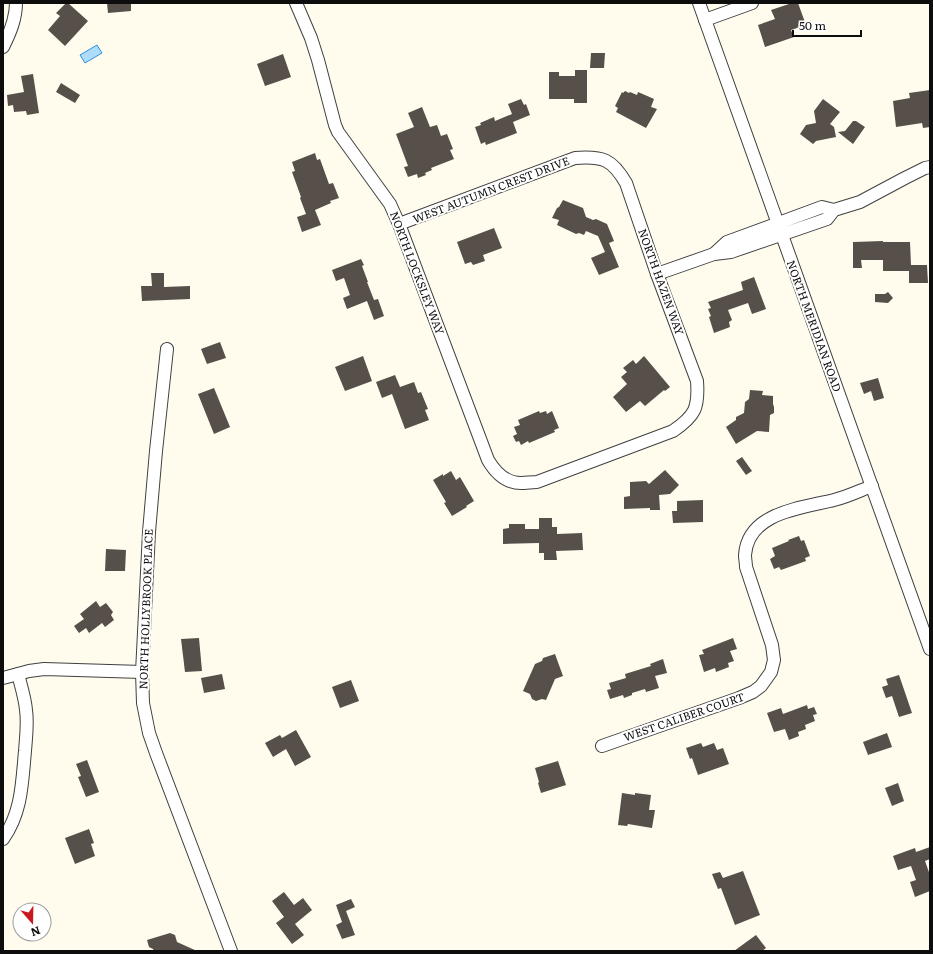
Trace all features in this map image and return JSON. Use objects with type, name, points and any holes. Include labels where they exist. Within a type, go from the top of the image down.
[{"type":"street","points":[[3,47],[14,22],[16,3]]},
{"type":"street","name":"NORTH LOCKSLEY WAY","points":[[296,3],[311,38],[335,125],[338,132],[390,204],[399,224],[488,460],[495,470],[505,479],[519,483],[537,482],[673,431],[685,423],[695,411]]},
{"type":"street","name":"NORTH MERIDIAN ROAD","points":[[699,3],[930,649]]},
{"type":"street","points":[[705,20],[752,3]]},
{"type":"street","name":"WEST AUTUMN CREST DRIVE","points":[[399,224],[575,158],[590,157],[606,160]]},
{"type":"street","name":"NORTH HAZEN WAY","points":[[606,160],[619,170],[626,183],[657,274],[697,382],[698,396],[695,411]]},
{"type":"street","points":[[657,274],[714,254],[727,242],[780,229],[822,207],[834,210],[860,202],[925,168],[930,168]]},
{"type":"street","name":"NORTH HOLLYBROOK PLACE","points":[[167,349],[148,532],[142,672],[143,703],[149,733],[156,753],[231,951]]},
{"type":"street","name":"WEST CALIBER COURT","points":[[602,746],[738,698],[753,692],[761,686],[771,672],[774,660],[772,644],[746,567],[745,555],[748,542],[755,530],[764,522],[799,508],[837,499],[872,486]]},
{"type":"street","points":[[3,678],[44,669],[142,672]]},
{"type":"street","points":[[3,839],[12,825],[20,800],[22,787],[27,722],[26,709],[18,674]]},
{"type":"water","points":[[97,45],[102,53],[85,63],[80,55]]},
{"type":"building","points":[[66,3],[68,3],[88,21],[65,46],[48,30],[60,16],[56,13]]},
{"type":"building","points":[[107,3],[131,3],[131,11],[108,13]]},
{"type":"building","points":[[792,3],[798,3],[806,25],[791,30],[794,37],[765,47],[758,25],[775,19],[771,10]]},
{"type":"building","points":[[591,53],[605,53],[604,68],[590,68]]},
{"type":"building","points":[[283,54],[291,77],[265,86],[257,64]]},
{"type":"building","points":[[575,70],[587,70],[587,103],[574,103],[574,99],[549,99],[549,72],[559,72],[559,76],[575,76]]},
{"type":"building","points":[[33,74],[39,113],[27,115],[26,111],[14,112],[13,105],[8,106],[7,95],[24,92],[21,76]]},
{"type":"building","points":[[61,83],[80,95],[75,103],[56,92]]},
{"type":"building","points":[[930,90],[930,127],[923,128],[922,123],[896,127],[893,101],[910,98],[909,93]]},
{"type":"building","points":[[625,91],[637,95],[638,92],[654,99],[651,107],[657,109],[646,128],[616,112],[618,108],[615,106],[622,92],[623,93]]},
{"type":"building","points":[[521,99],[524,105],[526,104],[530,115],[513,122],[517,133],[486,145],[485,142],[481,144],[475,127],[481,125],[480,123],[494,117],[495,121],[512,114],[508,104]]},
{"type":"building","points":[[823,99],[840,112],[830,124],[834,127],[836,137],[816,141],[813,144],[800,134],[806,125],[816,123],[814,111]]},
{"type":"building","points":[[422,107],[430,127],[437,125],[441,136],[447,134],[453,149],[450,150],[454,159],[431,168],[432,170],[425,173],[426,175],[418,178],[417,174],[408,177],[404,167],[408,166],[396,134],[414,127],[408,113]]},
{"type":"building","points":[[853,121],[856,121],[865,127],[853,144],[838,132],[845,131]]},
{"type":"building","points":[[315,153],[317,160],[320,159],[329,184],[333,183],[339,198],[330,201],[331,203],[315,210],[321,225],[302,232],[297,217],[306,214],[292,172],[295,171],[292,162]]},
{"type":"building","points":[[563,200],[583,208],[586,217],[593,220],[596,219],[607,224],[614,241],[609,243],[619,267],[599,275],[591,258],[605,252],[598,236],[586,231],[584,235],[579,233],[576,234],[557,225],[559,220],[552,218]]},
{"type":"building","points":[[494,228],[502,248],[483,255],[485,261],[473,265],[471,262],[465,264],[457,242]]},
{"type":"building","points":[[853,242],[910,242],[911,265],[927,265],[928,283],[909,283],[909,271],[883,271],[883,260],[861,260],[862,268],[853,268]]},
{"type":"building","points":[[361,259],[364,265],[362,266],[367,282],[374,300],[378,299],[384,316],[374,320],[367,301],[347,309],[343,298],[350,295],[344,278],[336,281],[332,270]]},
{"type":"building","points":[[151,273],[164,273],[164,287],[190,286],[190,299],[142,301],[141,286],[152,286]]},
{"type":"building","points":[[754,277],[766,309],[752,314],[748,303],[728,310],[732,320],[729,322],[730,327],[714,333],[709,317],[711,316],[708,309],[711,308],[708,302],[743,290],[741,282]]},
{"type":"building","points":[[888,292],[893,298],[888,303],[875,302],[875,294],[885,294]]},
{"type":"building","points":[[220,342],[226,358],[207,364],[201,349]]},
{"type":"building","points":[[363,356],[372,381],[345,391],[335,367]]},
{"type":"building","points":[[644,356],[670,387],[665,391],[664,390],[645,406],[640,401],[626,412],[613,397],[627,384],[621,377],[627,372],[623,368],[633,360],[636,364]]},
{"type":"building","points":[[395,375],[400,387],[414,382],[418,393],[421,392],[428,409],[425,410],[429,420],[405,429],[392,394],[382,398],[376,382]]},
{"type":"building","points":[[878,378],[884,398],[874,401],[871,391],[864,394],[860,383]]},
{"type":"building","points":[[214,388],[230,427],[214,434],[198,394]]},
{"type":"building","points":[[750,390],[763,391],[762,395],[773,396],[774,413],[770,415],[769,432],[757,431],[736,444],[726,427],[736,420],[736,417],[744,413],[745,402],[749,399]]},
{"type":"building","points":[[539,411],[540,413],[546,411],[547,414],[552,411],[559,428],[554,430],[555,432],[529,443],[528,441],[521,445],[519,441],[516,442],[513,436],[517,434],[514,427],[520,425],[518,420]]},
{"type":"building","points":[[742,457],[752,471],[746,475],[736,461]]},
{"type":"building","points":[[665,470],[679,485],[670,494],[659,495],[660,510],[650,510],[650,508],[624,509],[624,497],[630,496],[630,482],[646,481],[649,484]]},
{"type":"building","points":[[451,471],[456,480],[460,477],[474,501],[452,516],[444,503],[446,502],[433,480]]},
{"type":"building","points":[[703,500],[703,522],[673,523],[672,511],[677,511],[677,501]]},
{"type":"building","points":[[539,518],[552,518],[552,527],[557,527],[557,534],[582,533],[583,550],[556,551],[557,560],[544,560],[544,553],[539,553],[539,543],[503,544],[503,529],[509,528],[509,524],[525,524],[525,529],[539,529]]},
{"type":"building","points":[[799,536],[801,541],[804,540],[810,556],[805,558],[806,561],[781,570],[779,567],[774,569],[770,559],[775,556],[772,548]]},
{"type":"building","points":[[106,549],[126,550],[125,571],[105,571]]},
{"type":"building","points":[[96,601],[100,607],[106,603],[113,612],[111,615],[114,620],[105,627],[102,623],[89,633],[86,628],[79,633],[74,626],[84,619],[80,614]]},
{"type":"building","points":[[199,638],[202,671],[185,672],[181,639]]},
{"type":"building","points":[[733,638],[737,649],[730,651],[734,661],[728,663],[729,667],[716,672],[715,668],[704,672],[699,655],[704,654],[702,650]]},
{"type":"building","points":[[555,654],[563,676],[555,679],[546,700],[542,699],[536,701],[532,699],[530,694],[523,691],[535,664],[542,661],[543,658]]},
{"type":"building","points":[[663,659],[667,673],[655,676],[659,688],[646,692],[645,689],[632,693],[632,695],[624,698],[623,695],[610,699],[607,690],[611,689],[609,683],[626,678],[625,674],[651,666],[650,664]]},
{"type":"building","points":[[222,674],[225,689],[204,693],[201,678]]},
{"type":"building","points":[[899,675],[912,713],[899,717],[892,696],[886,698],[882,687],[888,685],[886,679]]},
{"type":"building","points":[[351,680],[359,701],[340,708],[332,687]]},
{"type":"building","points":[[807,705],[808,709],[814,707],[817,714],[813,715],[815,721],[805,725],[806,729],[798,732],[799,736],[789,740],[785,729],[774,732],[767,713],[781,708],[783,714]]},
{"type":"building","points":[[296,730],[311,757],[295,766],[286,749],[273,757],[265,743],[280,735],[282,738]]},
{"type":"building","points":[[887,733],[892,747],[868,755],[863,742]]},
{"type":"building","points":[[701,743],[703,747],[714,743],[717,750],[723,748],[729,764],[698,775],[692,758],[690,759],[686,748]]},
{"type":"building","points":[[87,760],[99,792],[86,797],[78,777],[81,776],[76,764]]},
{"type":"building","points":[[558,761],[566,785],[541,793],[535,768]]},
{"type":"building","points":[[898,783],[904,801],[892,806],[885,788]]},
{"type":"building","points":[[622,793],[651,795],[649,810],[655,810],[652,828],[628,824],[627,826],[618,825]]},
{"type":"building","points":[[89,829],[94,843],[91,844],[95,856],[75,864],[65,838]]},
{"type":"building","points":[[930,847],[930,859],[925,861],[930,875],[930,891],[915,897],[910,882],[916,880],[911,866],[898,870],[893,856],[915,848],[916,852]]},
{"type":"building","points":[[743,871],[760,915],[735,925],[721,888],[718,889],[712,874],[720,872],[723,878]]},
{"type":"building","points":[[284,892],[294,905],[303,898],[312,910],[295,924],[304,935],[292,944],[276,923],[284,917],[272,901]]},
{"type":"building","points":[[351,899],[355,907],[346,911],[355,935],[342,939],[336,925],[342,922],[336,905]]},
{"type":"building","points":[[170,933],[175,935],[177,942],[197,951],[154,951],[149,947],[147,940]]},
{"type":"building","points":[[756,935],[766,948],[762,951],[734,951]]}]
